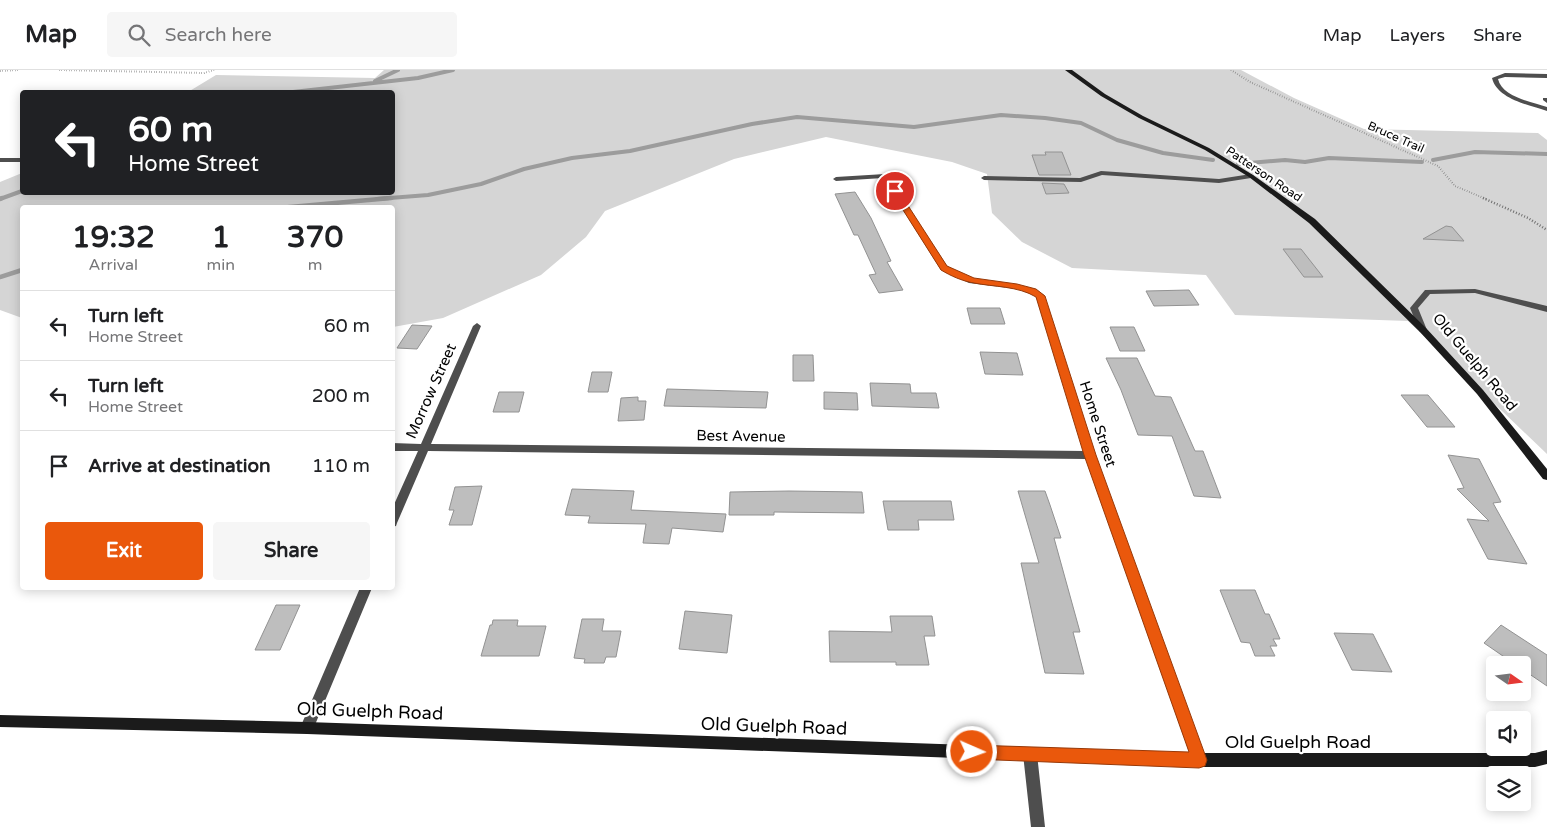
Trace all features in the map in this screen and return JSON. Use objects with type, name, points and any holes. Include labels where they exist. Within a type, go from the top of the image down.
[{"type":"street","name":"Patterson Road","points":[[1068,70],[1103,95],[1141,117],[1207,149],[1250,176],[1312,221],[1423,330]]},
{"type":"street","points":[[1494,70],[1505,75]]},
{"type":"street","points":[[1547,76],[1505,75],[1495,78],[1495,82],[1501,90],[1547,109]]},
{"type":"street","points":[[0,160],[20,160]]},
{"type":"street","points":[[984,178],[1081,180],[1101,173],[1219,181],[1250,176]]},
{"type":"street","name":"Home Street","points":[[836,179],[885,176],[944,268],[972,280],[1017,287],[1032,291],[1040,296],[1090,455],[1199,760]]},
{"type":"street","name":"Old Guelph Road","points":[[1547,309],[1475,291],[1428,292],[1414,308],[1423,330],[1480,392],[1547,476]]},
{"type":"street","name":"Morrow Street","points":[[395,517],[477,326]]},
{"type":"street","name":"Best Avenue","points":[[395,447],[1090,455]]},
{"type":"street","points":[[307,728],[365,590]]},
{"type":"street","name":"Old Guelph Road","points":[[0,722],[307,728],[1199,760],[1535,760],[1547,757]]},
{"type":"street","points":[[1030,754],[1038,827]]},
{"type":"path","points":[[0,70],[19,70]]},
{"type":"path","points":[[59,70],[204,73],[214,70]]},
{"type":"path","name":"Bruce Trail","points":[[1231,70],[1250,82],[1438,166],[1455,186],[1528,218],[1547,230]]},
{"type":"shaded area","points":[[384,70],[1241,70],[1294,98],[1364,129],[1538,133],[1547,140],[1547,454],[1408,321],[1235,315],[1206,275],[1072,268],[1022,242],[992,213],[987,174],[952,162],[826,137],[734,159],[605,211],[586,237],[541,275],[443,318],[395,327],[395,205],[20,205],[20,317],[0,310],[0,182],[20,174],[20,195],[395,195],[395,90],[191,90],[216,75],[375,78]]},
{"type":"building","points":[[1045,152],[1062,152],[1071,175],[1039,175],[1032,155],[1046,155]]},
{"type":"building","points":[[1042,183],[1064,184],[1069,193],[1046,194]]},
{"type":"building","points":[[855,192],[871,218],[891,261],[887,262],[903,290],[879,293],[869,275],[876,274],[858,235],[854,235],[835,194]]},
{"type":"building","points":[[1446,226],[1452,227],[1464,241],[1423,239]]},
{"type":"building","points":[[1283,249],[1301,249],[1323,277],[1304,277]]},
{"type":"building","points":[[1189,290],[1199,305],[1154,306],[1146,291]]},
{"type":"building","points":[[967,308],[1000,308],[1005,324],[971,324]]},
{"type":"building","points":[[412,325],[432,326],[417,349],[397,348]]},
{"type":"building","points":[[1110,327],[1134,327],[1145,351],[1120,351]]},
{"type":"building","points":[[980,352],[1017,353],[1023,375],[985,374]]},
{"type":"building","points":[[793,355],[813,355],[814,381],[793,381]]},
{"type":"building","points":[[1106,358],[1137,358],[1155,396],[1171,397],[1195,451],[1203,451],[1221,498],[1194,496],[1172,436],[1138,435],[1121,390]]},
{"type":"building","points":[[592,372],[612,372],[608,392],[588,392]]},
{"type":"building","points":[[870,383],[910,384],[911,393],[936,393],[939,408],[872,406]]},
{"type":"building","points":[[667,389],[768,392],[766,408],[664,406]]},
{"type":"building","points":[[499,392],[524,392],[519,412],[493,412]]},
{"type":"building","points":[[824,392],[857,393],[858,410],[824,409]]},
{"type":"building","points":[[1401,395],[1428,395],[1455,427],[1427,427]]},
{"type":"building","points":[[638,397],[638,401],[646,401],[644,420],[618,421],[621,398]]},
{"type":"building","points":[[1448,455],[1479,459],[1501,502],[1493,503],[1527,564],[1488,559],[1467,519],[1489,521],[1457,489],[1464,488]]},
{"type":"building","points":[[482,486],[472,525],[449,525],[454,510],[449,510],[455,487]]},
{"type":"building","points":[[572,489],[634,491],[631,510],[726,514],[723,532],[672,528],[669,544],[643,543],[646,524],[588,523],[590,516],[565,515]]},
{"type":"building","points":[[1018,491],[1045,491],[1061,538],[1054,538],[1080,632],[1073,632],[1084,674],[1045,673],[1021,563],[1039,563]]},
{"type":"building","points":[[730,492],[862,492],[864,513],[774,512],[774,515],[729,515]]},
{"type":"building","points":[[883,501],[951,501],[954,520],[918,520],[919,530],[888,530]]},
{"type":"building","points":[[1220,590],[1255,590],[1265,614],[1269,614],[1280,639],[1273,639],[1277,646],[1270,646],[1275,656],[1255,656],[1250,643],[1241,642]]},
{"type":"building","points":[[276,605],[300,605],[280,650],[255,650]]},
{"type":"building","points":[[685,611],[732,615],[727,653],[679,649]]},
{"type":"building","points":[[890,616],[932,616],[935,636],[924,636],[929,665],[896,665],[896,662],[830,662],[829,631],[892,632]]},
{"type":"building","points":[[582,619],[604,619],[602,631],[621,631],[616,657],[606,657],[604,663],[584,663],[585,659],[574,658]]},
{"type":"building","points":[[493,620],[518,620],[517,626],[546,626],[539,656],[481,656]]},
{"type":"building","points":[[1501,625],[1547,655],[1547,686],[1531,675],[1531,656],[1503,656],[1484,643]]},
{"type":"building","points":[[1334,633],[1373,634],[1392,672],[1352,670]]},
{"type":"waterway","points":[[375,81],[398,70]]},
{"type":"waterway","points":[[311,90],[418,78],[453,70]]},
{"type":"waterway","points":[[377,199],[428,195],[481,184],[524,169],[572,158],[630,151],[752,124],[797,117],[914,127],[1001,115],[1045,118],[1081,123],[1117,140],[1163,153],[1213,160]]},
{"type":"waterway","points":[[1433,160],[1475,152],[1547,154]]},
{"type":"waterway","points":[[1238,164],[1285,160],[1305,162],[1329,158],[1422,162]]},
{"type":"waterway","points":[[2,198],[0,199],[20,192]]},
{"type":"waterway","points":[[313,205],[391,198]]},
{"type":"waterway","points":[[0,277],[20,271]]},
{"type":"route","points":[[895,191],[944,268],[972,280],[1017,287],[1032,291],[1040,296],[1090,455],[1199,760],[972,752]]}]
